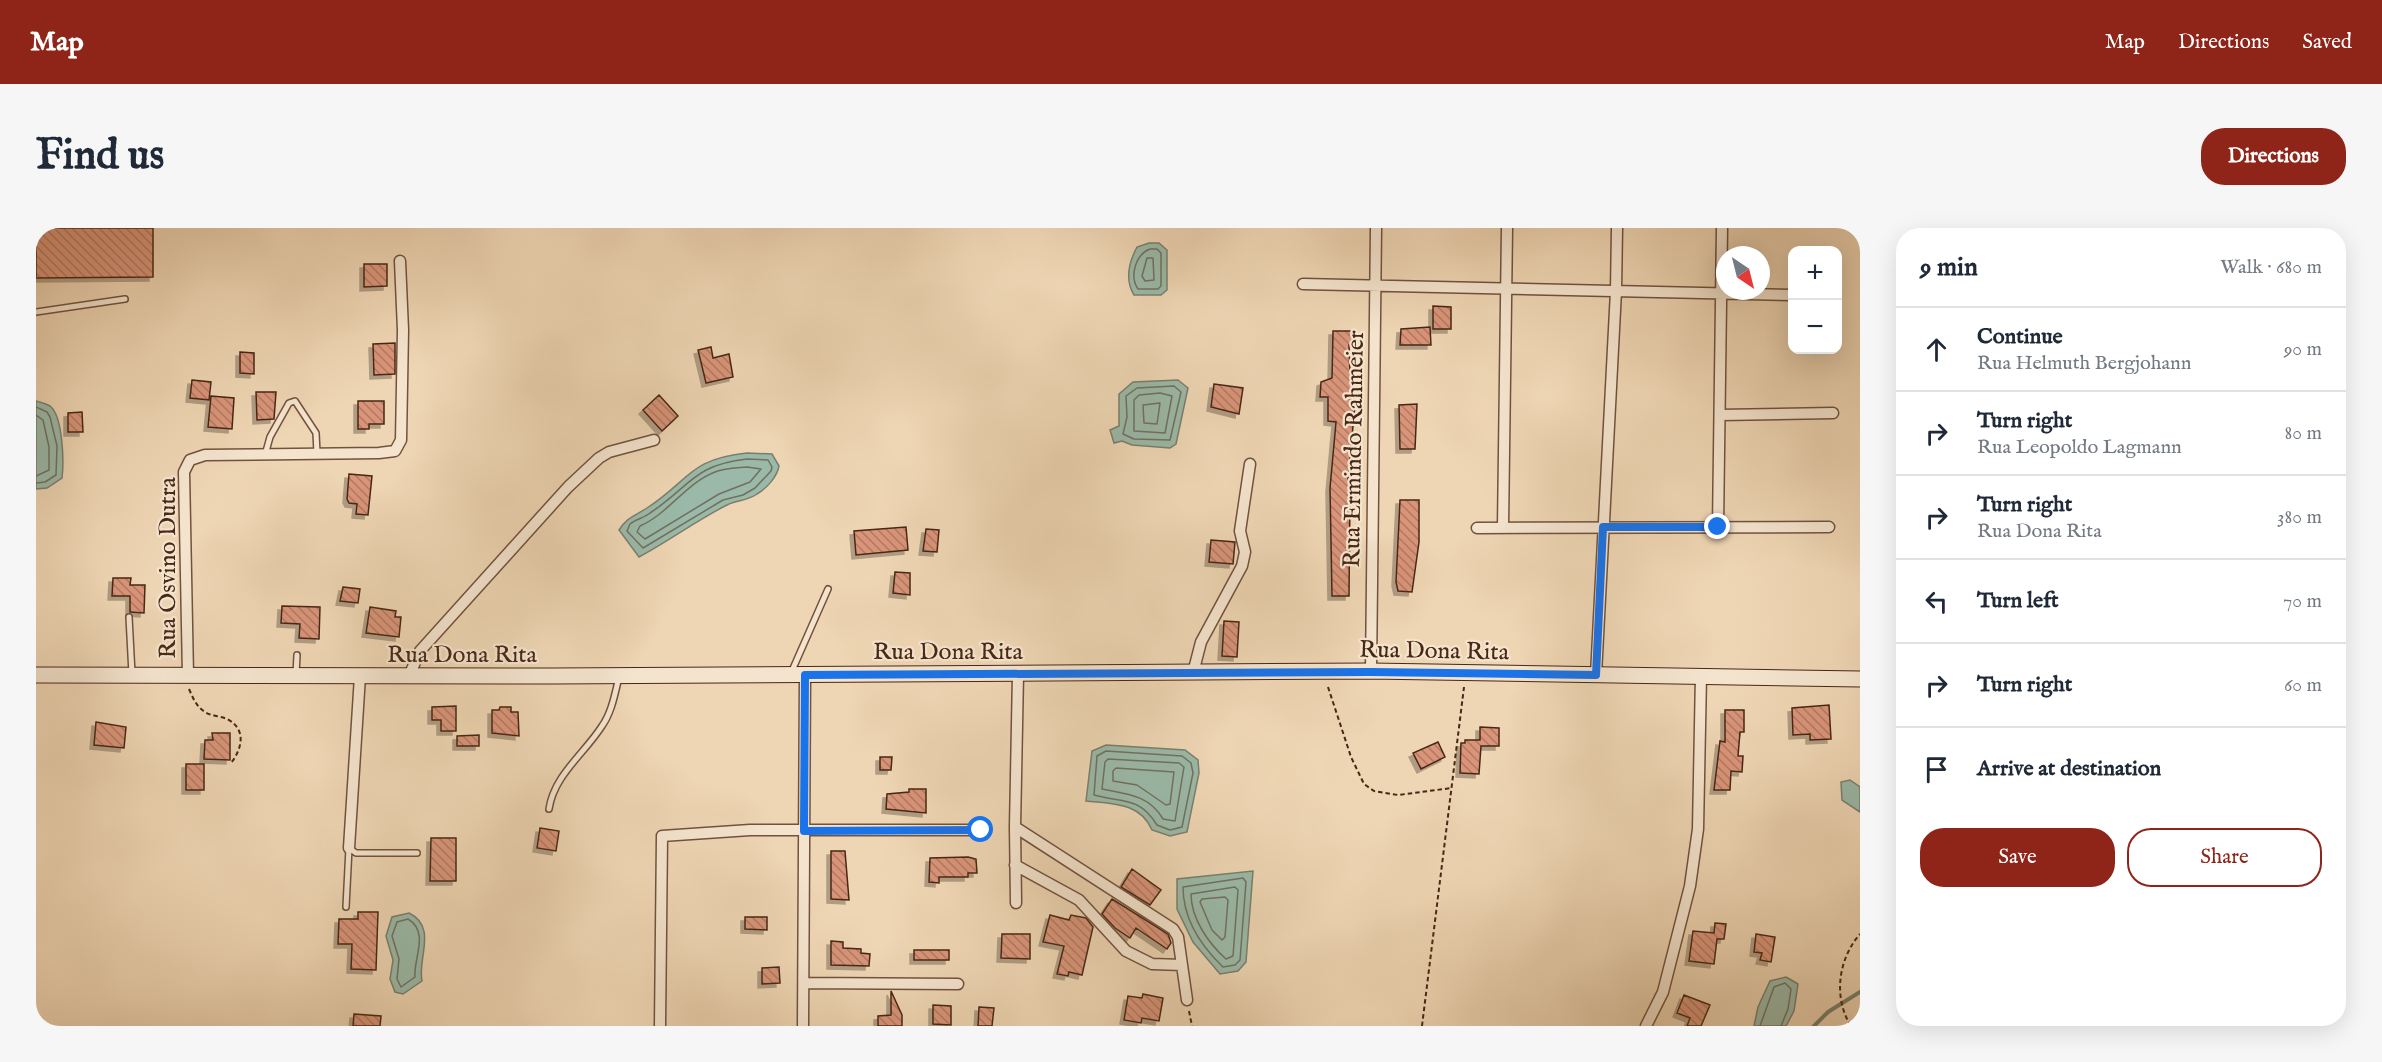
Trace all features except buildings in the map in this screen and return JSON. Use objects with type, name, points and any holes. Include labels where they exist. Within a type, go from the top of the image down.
[{"type":"main road","name":"Rua Dona Rita","points":[[36,675],[409,676],[1371,672],[1860,679]]},
{"type":"street","name":"Rua Ermindo Rahmeier","points":[[1371,672],[1377,228]]},
{"type":"street","points":[[1503,527],[1507,228]]},
{"type":"street","points":[[1596,675],[1616,291],[1617,228]]},
{"type":"street","points":[[1722,228],[1722,246]]},
{"type":"street","points":[[265,455],[395,451],[401,440],[403,330],[400,261]]},
{"type":"street","points":[[1304,284],[1506,287],[1716,294]]},
{"type":"street","points":[[1770,295],[1788,295]]},
{"type":"street","points":[[1718,527],[1722,300]]},
{"type":"street","points":[[1720,415],[1833,413]]},
{"type":"street","points":[[409,676],[420,651],[568,487],[609,452],[654,440]]},
{"type":"street","name":"Rua Osvino Dutra","points":[[186,676],[184,472],[190,460],[205,455],[265,455]]},
{"type":"street","points":[[1193,673],[1201,642],[1242,566],[1245,552],[1240,531],[1250,464]]},
{"type":"street","points":[[1477,528],[1829,527]]},
{"type":"street","points":[[1016,903],[1018,674]]},
{"type":"street","points":[[798,675],[804,831],[803,1026]]},
{"type":"street","points":[[1646,1026],[1666,982],[1690,886],[1698,829],[1701,675]]},
{"type":"street","points":[[349,848],[360,676]]},
{"type":"street","points":[[1015,827],[1173,929],[1178,937],[1187,1000]]},
{"type":"street","points":[[660,1026],[662,836],[750,830],[981,830]]},
{"type":"street","points":[[1015,865],[1079,900],[1126,951],[1152,964],[1182,965]]},
{"type":"street","points":[[804,983],[958,984]]},
{"type":"lane","points":[[36,312],[125,299]]},
{"type":"lane","points":[[265,455],[279,419],[289,403],[295,401],[316,433],[316,455]]},
{"type":"lane","points":[[798,675],[828,589]]},
{"type":"lane","points":[[129,616],[132,676]]},
{"type":"lane","points":[[296,676],[297,655]]},
{"type":"lane","points":[[549,809],[550,800],[574,758],[603,726],[613,703],[619,675]]},
{"type":"lane","points":[[349,848],[356,853],[417,854]]},
{"type":"lane","points":[[346,907],[349,848]]},
{"type":"path","points":[[1324,672],[1351,757],[1364,784],[1374,791],[1398,795],[1452,788]]},
{"type":"path","points":[[1422,1026],[1466,673]]},
{"type":"path","points":[[186,676],[196,704],[207,714],[229,720],[238,728],[242,741],[239,753],[231,763]]},
{"type":"path","points":[[1851,1026],[1843,1013],[1839,994],[1850,946],[1860,934]]},
{"type":"water","points":[[1159,243],[1167,250],[1167,290],[1161,295],[1134,295],[1129,277],[1132,259],[1137,247]]},
{"type":"water","points":[[1178,380],[1188,388],[1176,444],[1170,448],[1132,445],[1122,441],[1114,443],[1110,430],[1119,426],[1119,394],[1133,382]]},
{"type":"water","points":[[36,401],[50,406],[58,419],[63,461],[62,478],[47,488],[36,489]]},
{"type":"water","points":[[747,453],[772,454],[779,466],[774,478],[761,492],[731,503],[639,557],[619,530],[625,522],[661,498],[701,466],[713,460]]},
{"type":"water","points":[[1106,745],[1185,750],[1198,760],[1199,773],[1187,832],[1170,836],[1152,830],[1147,821],[1133,809],[1115,804],[1086,801],[1092,751]]},
{"type":"water","points":[[1850,780],[1860,787],[1860,812],[1842,800],[1841,782]]},
{"type":"water","points":[[1253,871],[1246,962],[1238,971],[1220,974],[1193,942],[1177,909],[1177,879]]},
{"type":"water","points":[[409,913],[418,919],[425,935],[422,981],[403,994],[395,992],[390,979],[393,960],[386,936],[392,917]]},
{"type":"water","points":[[1786,977],[1798,984],[1794,1011],[1786,1026],[1754,1026],[1758,1007],[1770,981]]},
{"type":"waterway","points":[[1814,1026],[1828,1012],[1860,992]]},
{"type":"route","points":[[981,830],[804,831],[805,675],[1371,672],[1596,675],[1603,527],[1718,527]]}]
